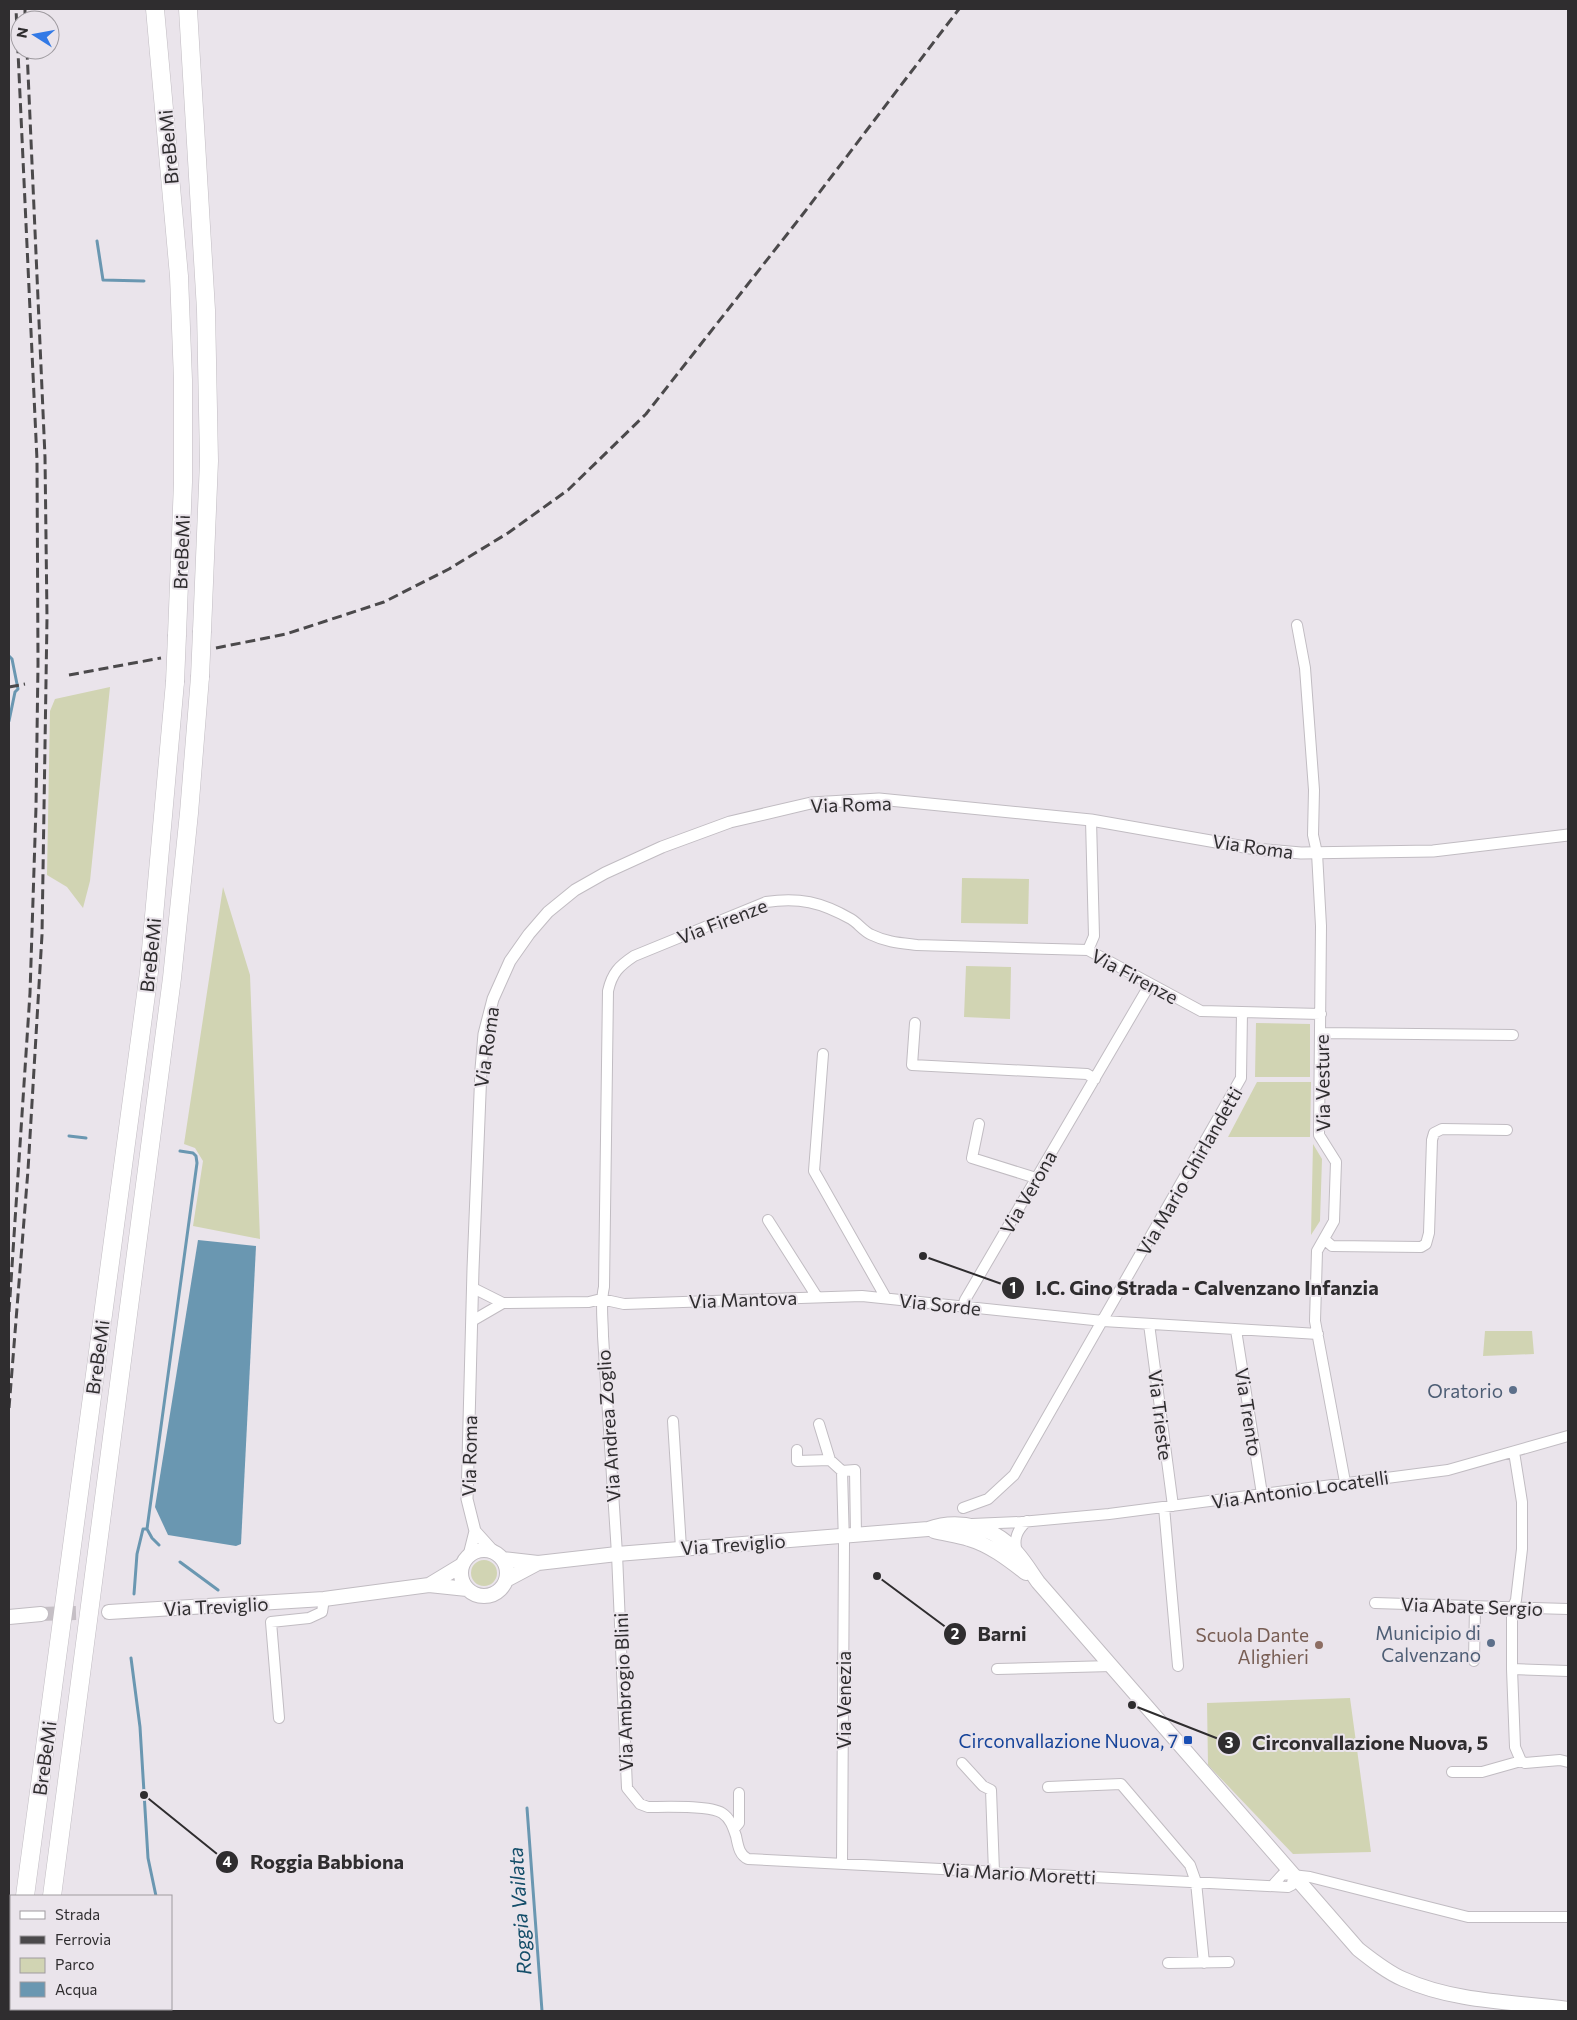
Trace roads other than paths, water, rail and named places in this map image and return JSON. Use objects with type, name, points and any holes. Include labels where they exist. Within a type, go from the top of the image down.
[{"type":"highway","name":"BreBeMi","points":[[26,1895],[149,972],[175,682],[183,482],[179,276],[155,9]]},
{"type":"highway","name":"BreBeMi","points":[[52,1895],[172,978],[189,813],[200,677],[209,461],[206,319],[188,9]]},
{"type":"main road","points":[[928,1529],[938,1526],[962,1525],[979,1533],[1001,1554],[1038,1582]]},
{"type":"main road","name":"Via Treviglio","points":[[429,1585],[481,1550],[538,1563],[681,1548],[928,1529]]},
{"type":"main road","points":[[928,1529],[996,1536],[1016,1552],[1038,1582],[1358,1949],[1401,1979],[1455,1996],[1541,2009],[1568,2009]]},
{"type":"main road","points":[[498,1555],[506,1565],[506,1580]]},
{"type":"main road","points":[[466,1560],[461,1578],[467,1589]]},
{"type":"main road","name":"Via Treviglio","points":[[109,1612],[324,1599],[429,1585],[467,1589],[481,1596],[489,1596],[502,1587],[506,1580],[538,1563]]},
{"type":"main road","points":[[9,1617],[40,1614]]},
{"type":"street","name":"Via Vesture","points":[[1297,625],[1305,668],[1314,790],[1313,835],[1317,852],[1321,926],[1319,1134],[1336,1162],[1334,1221],[1317,1251],[1315,1321],[1345,1482]]},
{"type":"street","name":"Via Roma","points":[[498,1555],[475,1531],[467,1499],[480,1069],[484,1034],[492,999],[510,961],[528,934],[548,912],[575,890],[605,873],[662,847],[721,825],[811,803],[879,799],[1090,820],[1256,849],[1301,853],[1433,851],[1568,835]]},
{"type":"street","points":[[1088,950],[1094,936],[1090,820]]},
{"type":"street","name":"Via Firenze","points":[[601,1299],[604,1287],[608,991],[610,979],[618,966],[634,956],[766,902],[787,899],[805,900],[829,908],[852,919],[870,935],[890,942],[917,945],[1088,950],[1201,1011],[1321,1014]]},
{"type":"street","name":"Via Verona","points":[[963,1306],[1150,984]]},
{"type":"street","name":"Via Mario Ghirlandetti","points":[[963,1508],[988,1499],[1014,1475],[1241,1078],[1242,1012]]},
{"type":"street","points":[[915,1023],[912,1066],[1087,1074],[1095,1079]]},
{"type":"street","points":[[1320,1033],[1513,1035]]},
{"type":"street","name":"Via Sorde","points":[[823,1054],[814,1171],[886,1298],[1103,1321],[1318,1334]]},
{"type":"street","points":[[979,1124],[972,1158],[1036,1178]]},
{"type":"street","points":[[1324,1239],[1332,1246],[1421,1247],[1426,1244],[1429,1233],[1432,1140],[1434,1133],[1442,1129],[1507,1130]]},
{"type":"street","points":[[768,1220],[817,1297]]},
{"type":"street","points":[[473,1288],[503,1303],[589,1302],[601,1299]]},
{"type":"street","name":"Via Mantova","points":[[601,1299],[624,1304],[817,1297],[862,1296],[886,1298]]},
{"type":"street","name":"Via Andrea Zoglio","points":[[601,1299],[604,1309],[603,1346],[617,1554]]},
{"type":"street","points":[[472,1321],[503,1303]]},
{"type":"street","name":"Via Trieste","points":[[1149,1324],[1168,1507],[1178,1666]]},
{"type":"street","name":"Via Trento","points":[[1236,1330],[1262,1494]]},
{"type":"street","points":[[673,1421],[681,1548]]},
{"type":"street","points":[[819,1424],[830,1460],[842,1471],[855,1470],[850,1535]]},
{"type":"street","name":"Via Antonio Locatelli","points":[[979,1533],[1024,1521],[1168,1507],[1345,1482],[1448,1470],[1568,1436]]},
{"type":"street","points":[[797,1450],[797,1462],[830,1460]]},
{"type":"street","points":[[1514,1452],[1522,1502],[1522,1549],[1516,1600],[1512,1609],[1515,1747],[1521,1761],[1525,1764],[1560,1760],[1568,1762]]},
{"type":"street","points":[[1016,1552],[1016,1534],[1024,1521]]},
{"type":"street","name":"Via Antonio Locatelli","points":[[996,1536],[1006,1528],[1024,1521]]},
{"type":"street","name":"Via Roma","points":[[466,1560],[475,1531]]},
{"type":"street","name":"Via Venezia","points":[[842,1864],[850,1535]]},
{"type":"street","name":"Via Ambrogio Blini","points":[[617,1554],[627,1788],[640,1804],[648,1807],[709,1809],[721,1813],[729,1820],[734,1829],[740,1850],[743,1856],[748,1859],[842,1864]]},
{"type":"street","name":"Via Treviglio","points":[[279,1718],[271,1622],[309,1618],[322,1612],[324,1599]]},
{"type":"street","name":"Via Abate Sergio","points":[[1375,1603],[1512,1609],[1568,1609]]},
{"type":"street","points":[[1474,1661],[1476,1607]]},
{"type":"street","points":[[997,1669],[1112,1666]]},
{"type":"street","points":[[1512,1669],[1568,1671]]},
{"type":"street","points":[[1452,1772],[1482,1772],[1521,1761]]},
{"type":"street","points":[[962,1763],[983,1786],[990,1790],[994,1872]]},
{"type":"street","points":[[1048,1787],[1121,1784],[1190,1865],[1196,1882],[1204,1963]]},
{"type":"street","points":[[734,1829],[739,1824],[739,1793]]},
{"type":"street","name":"Via Mario Moretti","points":[[842,1864],[1273,1885],[1283,1874],[1293,1876]]},
{"type":"street","points":[[1293,1876],[1310,1877],[1468,1917],[1568,1917]]},
{"type":"street","points":[[1168,1963],[1229,1962]]},
{"type":"water","points":[[198,1240],[256,1246],[241,1544],[236,1546],[168,1535],[155,1507]]},
{"type":"waterway","points":[[97,241],[103,280],[144,281]]},
{"type":"waterway","points":[[9,656],[12,659],[18,689],[15,692],[9,721]]},
{"type":"waterway","points":[[69,1136],[86,1138]]},
{"type":"waterway","points":[[159,1545],[147,1529],[197,1163],[196,1156],[193,1153],[180,1151]]},
{"type":"waterway","points":[[134,1594],[137,1554],[143,1529],[147,1529]]},
{"type":"waterway","points":[[180,1562],[218,1590]]},
{"type":"waterway","points":[[131,1658],[140,1727],[148,1858],[156,1895]]},
{"type":"waterway","name":"Roggia Vailata","points":[[527,1808],[542,2011]]},
{"type":"tunnel","points":[[41,1614],[109,1612]]},
{"type":"railway","points":[[9,1312],[30,993],[38,664],[37,460],[16,9]]},
{"type":"railway","points":[[216,648],[286,634],[384,602],[449,569],[508,533],[568,490],[646,414],[803,214],[959,9]]},
{"type":"railway","points":[[9,1408],[28,1170],[42,935],[47,618],[45,457],[27,60]]},
{"type":"railway","points":[[69,675],[161,658]]},
{"type":"railway","points":[[9,687],[25,684]]},
{"type":"place","name":"I.C. Gino Strada - Calvenzano Infanzia","points":[[923,1256]]},
{"type":"place","name":"Oratorio","points":[[1513,1390]]},
{"type":"place","name":"Barni","points":[[877,1576]]},
{"type":"place","name":"Municipio di Calvenzano","points":[[1491,1643]]},
{"type":"place","name":"Scuola Dante Alighieri","points":[[1319,1645]]},
{"type":"place","name":"Circonvallazione Nuova, 5","points":[[1132,1705]]},
{"type":"place","name":"Circonvallazione Nuova, 7","points":[[1188,1740]]},
{"type":"place","name":"Roggia Babbiona","points":[[144,1795]]}]
